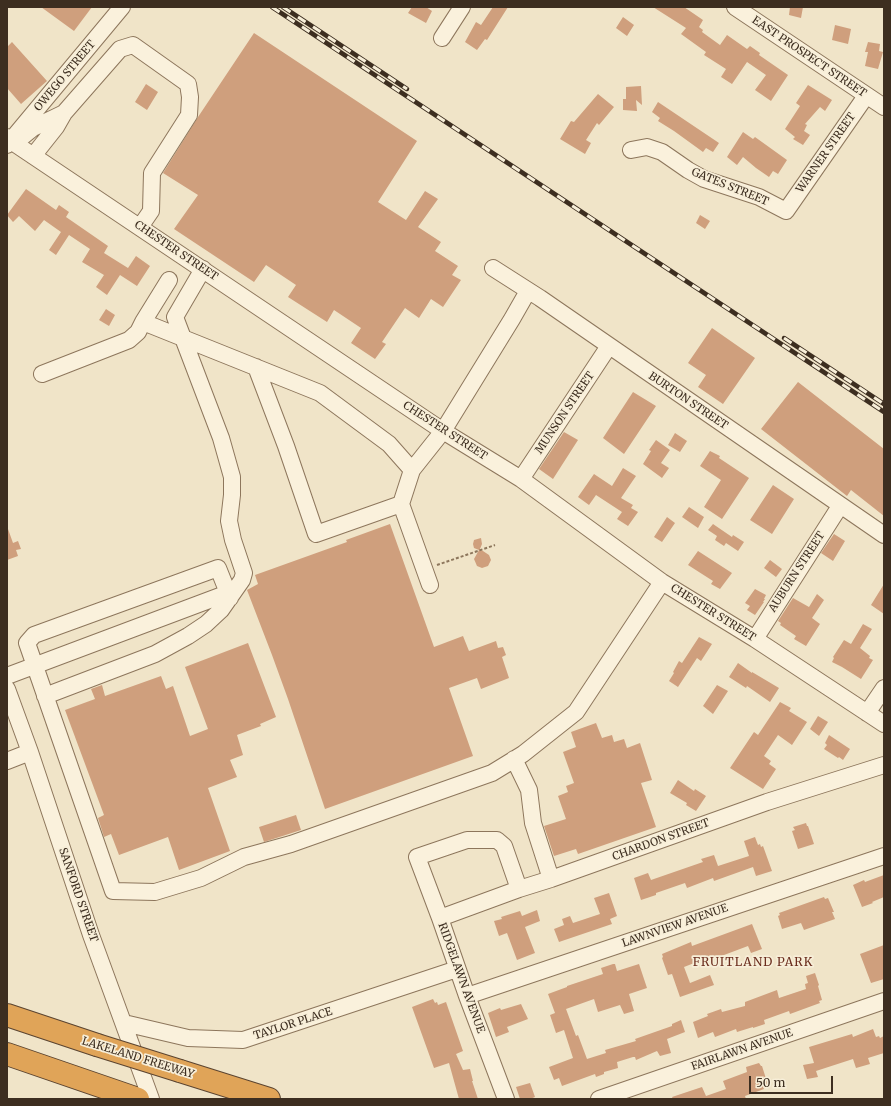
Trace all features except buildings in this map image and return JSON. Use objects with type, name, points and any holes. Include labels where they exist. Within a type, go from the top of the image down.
[{"type":"highway","name":"LAKELAND FREEWAY","points":[[7,1015],[269,1099]]},
{"type":"highway","points":[[7,1054],[138,1099]]},
{"type":"street","name":"OWEGO STREET","points":[[10,142],[122,7]]},
{"type":"street","points":[[442,38],[462,7]]},
{"type":"street","name":"EAST PROSPECT STREET","points":[[735,7],[884,107]]},
{"type":"street","points":[[33,156],[56,127],[64,113],[120,49],[133,45],[188,84],[190,97],[189,115],[152,173],[151,211],[140,227]]},
{"type":"street","name":"WARNER STREET","points":[[786,211],[866,96]]},
{"type":"street","points":[[10,142],[33,128],[64,113]]},
{"type":"street","name":"CHESTER STREET","points":[[10,142],[140,227],[443,431],[521,479],[662,582],[754,639],[884,724]]},
{"type":"street","name":"GATES STREET","points":[[631,150],[647,147],[662,152],[704,179],[760,197],[786,211]]},
{"type":"street","name":"BURTON STREET","points":[[493,268],[884,535]]},
{"type":"street","points":[[45,696],[154,654],[188,636],[206,624],[222,610],[229,596],[242,580],[244,573],[233,540],[229,521],[232,495],[232,477],[221,438],[175,317],[204,270]]},
{"type":"street","points":[[42,374],[129,340],[138,332],[169,280]]},
{"type":"street","points":[[430,585],[401,504],[412,470],[443,431],[528,291]]},
{"type":"street","points":[[143,322],[320,393],[389,444],[412,470]]},
{"type":"street","name":"MUNSON STREET","points":[[521,479],[608,346]]},
{"type":"street","points":[[256,367],[286,446],[316,534],[401,504]]},
{"type":"street","name":"AUBURN STREET","points":[[754,639],[840,506]]},
{"type":"street","points":[[229,596],[218,568],[34,635],[27,643],[113,891],[155,892],[201,878],[244,857],[291,844],[492,773],[523,754],[576,712],[662,582]]},
{"type":"street","points":[[7,676],[229,596]]},
{"type":"street","points":[[867,713],[884,688]]},
{"type":"street","name":"SANFORD STREET","points":[[7,689],[30,752],[91,935],[151,1099]]},
{"type":"street","points":[[7,761],[30,752]]},
{"type":"street","points":[[514,759],[529,790],[533,823],[551,879]]},
{"type":"street","name":"CHARDON STREET","points":[[440,918],[767,802],[884,765]]},
{"type":"street","name":"RIDGELAWN AVENUE","points":[[506,1099],[417,857],[467,840],[497,840],[504,846],[519,889]]},
{"type":"street","name":"LAWNVIEW AVENUE","points":[[467,996],[884,856]]},
{"type":"street","name":"TAYLOR PLACE","points":[[124,1023],[188,1038],[242,1040],[457,969]]},
{"type":"street","name":"FAIRLAWN AVENUE","points":[[599,1099],[884,1001]]},
{"type":"path","points":[[425,569],[495,545]]},
{"type":"railway","points":[[272,7],[884,412]]},
{"type":"railway","points":[[283,7],[407,89]]},
{"type":"railway","points":[[784,338],[884,404]]},
{"type":"district","name":"FRUITLAND PARK","points":[[753,963]]}]
